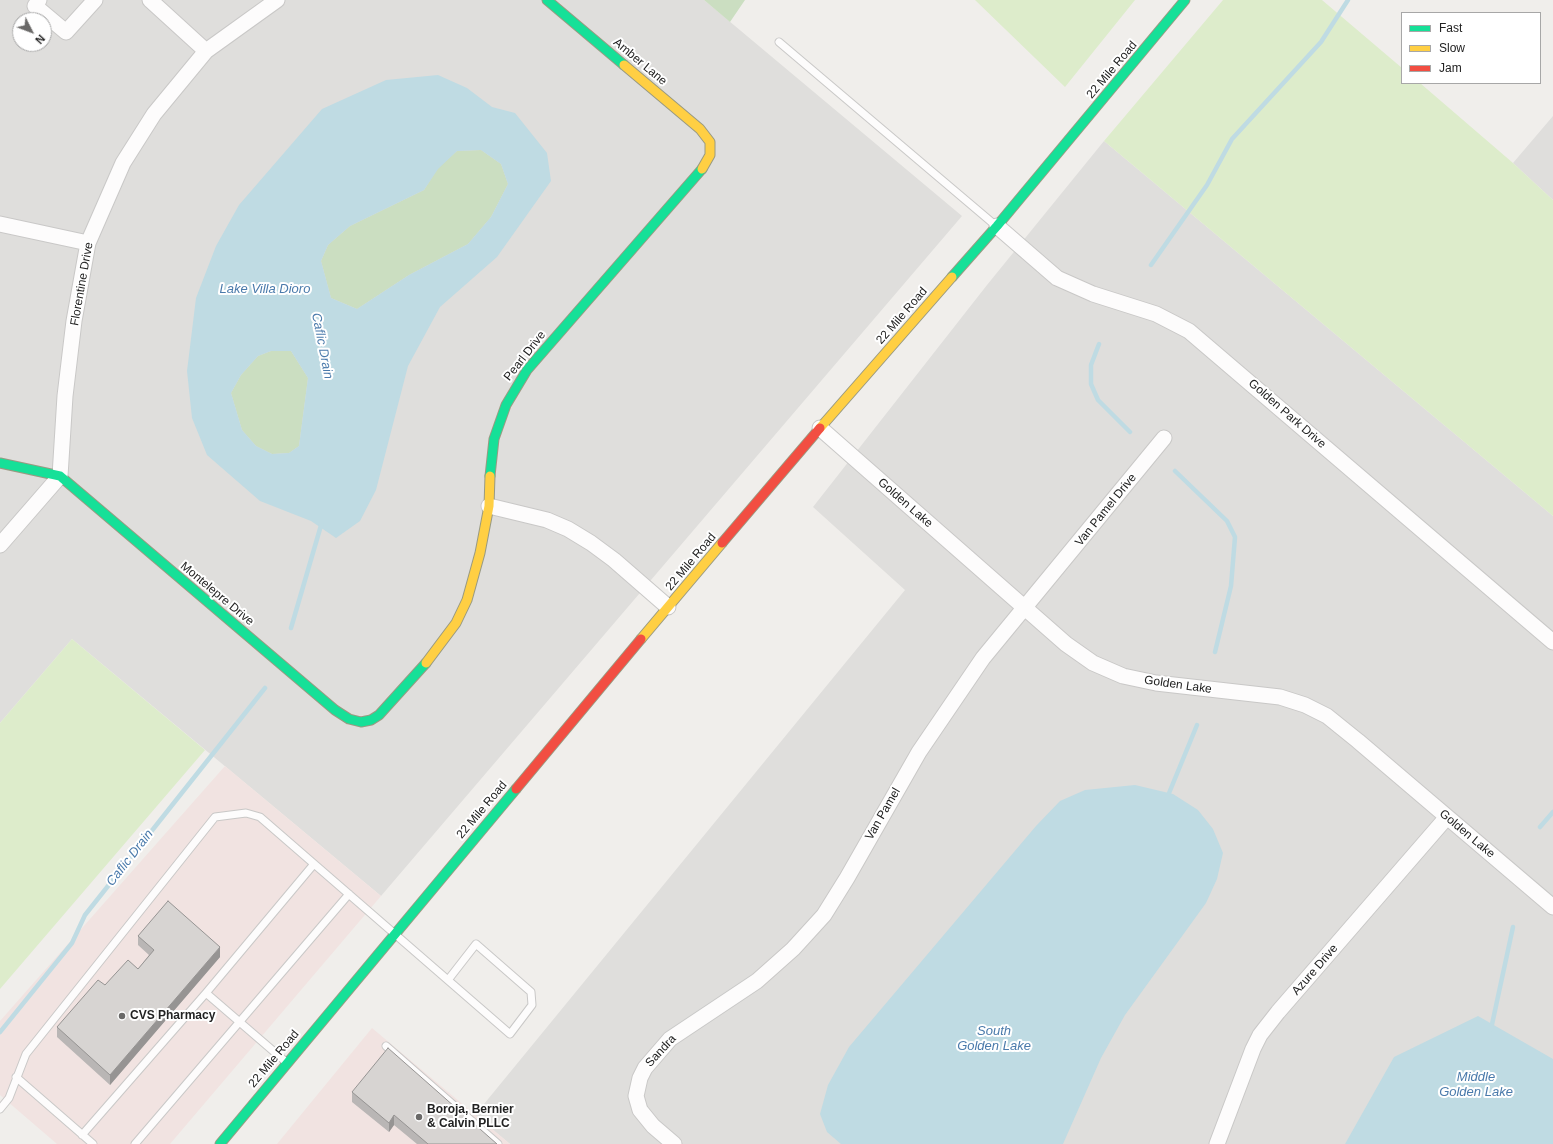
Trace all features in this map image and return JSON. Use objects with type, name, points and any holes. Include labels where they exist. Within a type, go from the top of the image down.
[{"type":"street","points":[[39,0],[35,6],[66,32],[95,0]]},
{"type":"street","points":[[150,0],[206,51]]},
{"type":"street","name":"Florentine Drive","points":[[60,476],[66,388],[74,321],[88,243],[109,192],[131,151],[154,114],[206,51],[277,0]]},
{"type":"street","name":"Amber Lane","points":[[547,0],[700,129],[710,142],[711,148]]},
{"type":"street","name":"22 Mile Road","points":[[220,1144],[286,1062],[668,607],[820,428],[996,226],[1185,0]]},
{"type":"street","name":"Pearl Drive","points":[[410,684],[449,635],[467,600],[480,553],[489,506],[490,466],[494,440],[506,405],[514,390],[527,370],[700,173],[706,164],[711,148]]},
{"type":"street","points":[[0,224],[88,243]]},
{"type":"street","name":"Golden Park Drive","points":[[996,226],[1057,278],[1093,294],[1156,314],[1190,331],[1553,642]]},
{"type":"street","name":"Golden Lake","points":[[820,428],[1024,608],[1066,644],[1093,663],[1123,676],[1156,683],[1280,697],[1305,705],[1326,716],[1358,741],[1553,907]]},
{"type":"street","name":"Van Pamel Drive","points":[[1048,581],[1164,438]]},
{"type":"street","name":"Montelepre Drive","points":[[0,463],[60,476],[335,710],[349,719],[361,722],[371,720],[390,706],[410,684]]},
{"type":"street","points":[[0,545],[60,476]]},
{"type":"street","points":[[489,506],[542,518],[568,529],[591,543],[614,560],[668,607]]},
{"type":"street","name":"Van Pamel","points":[[695,1022],[757,981],[793,949],[824,915],[847,878],[919,752],[983,658],[1048,581]]},
{"type":"street","name":"Azure Drive","points":[[1217,1144],[1253,1049],[1260,1036],[1278,1012],[1447,817]]},
{"type":"street","name":"Sandra","points":[[674,1144],[644,1117],[636,1096],[640,1078],[645,1068],[659,1050],[670,1039],[695,1022]]},
{"type":"lane","points":[[779,42],[996,226]]},
{"type":"lane","points":[[0,1109],[9,1098],[26,1054],[215,817],[246,813],[260,817],[510,1034],[532,1005],[531,992],[476,944],[448,980]]},
{"type":"lane","points":[[82,1135],[206,993],[314,864]]},
{"type":"lane","points":[[135,1144],[349,894]]},
{"type":"lane","points":[[206,993],[286,1062]]},
{"type":"lane","points":[[386,1046],[498,1144]]},
{"type":"lane","points":[[16,1078],[93,1144]]},
{"type":"shaded area","points":[[0,0],[704,0],[962,216],[381,896],[72,639],[0,723]]},
{"type":"shaded area","points":[[1553,116],[1553,200],[1513,163]]},
{"type":"shaded area","points":[[1104,141],[1553,516],[1553,1144],[510,1144],[475,1115],[905,590],[813,507],[987,285]]},
{"type":"shaded area","points":[[225,766],[381,896],[170,1144],[57,1144],[0,1095],[0,1021]]},
{"type":"shaded area","points":[[372,1028],[510,1144],[277,1144]]},
{"type":"green space","points":[[704,0],[745,0],[730,22]]},
{"type":"green space","points":[[975,0],[1135,0],[1065,87]]},
{"type":"green space","points":[[1223,0],[1322,0],[1401,67],[1401,84],[1421,84],[1513,163],[1553,200],[1553,516],[1104,141]]},
{"type":"green space","points":[[481,150],[501,164],[508,184],[491,217],[468,244],[409,275],[357,309],[331,298],[321,261],[328,245],[350,226],[424,190],[438,168],[457,151]]},
{"type":"green space","points":[[271,351],[291,351],[308,378],[299,446],[289,453],[272,454],[256,446],[242,430],[231,393],[241,375],[258,356]]},
{"type":"green space","points":[[72,639],[205,750],[0,989],[0,723]]},
{"type":"water","name":"Lake Villa Dioro","points":[[438,75],[467,88],[492,107],[515,113],[547,153],[551,181],[497,257],[440,307],[408,366],[376,490],[360,521],[336,538],[311,521],[260,501],[207,455],[192,418],[187,371],[196,298],[216,246],[239,205],[322,109],[386,80]],"holes":[[[481,150],[501,164],[508,184],[491,217],[468,244],[409,275],[357,309],[331,298],[321,261],[328,245],[350,226],[424,190],[438,169],[457,151]],[[271,351],[291,351],[308,378],[299,446],[289,453],[272,454],[256,446],[242,430],[231,393],[241,375],[258,356]]]},
{"type":"water","name":"South Golden Lake","points":[[1135,785],[1173,794],[1198,810],[1213,829],[1223,853],[1217,879],[1206,903],[1125,1015],[1101,1058],[1063,1144],[841,1144],[827,1132],[820,1114],[828,1085],[849,1047],[1036,826],[1060,801],[1085,790]]},
{"type":"water","name":"Middle Golden Lake","points":[[1478,1016],[1553,1059],[1553,1144],[1345,1144],[1394,1057]]},
{"type":"building","name":"CVS Pharmacy","points":[[168,901],[220,947],[110,1075],[57,1027],[98,980],[105,985],[128,960],[138,969],[154,950],[138,936]]},
{"type":"building","points":[[388,1048],[497,1144],[428,1144],[394,1115],[389,1123],[352,1092]]},
{"type":"waterway","points":[[1151,265],[1207,185],[1232,139],[1321,42],[1348,0]]},
{"type":"waterway","points":[[1099,344],[1091,365],[1091,384],[1098,400],[1130,432]]},
{"type":"waterway","points":[[1175,471],[1227,521],[1235,537],[1231,586],[1215,652]]},
{"type":"waterway","name":"Caflic Drain","points":[[291,628],[322,522]]},
{"type":"waterway","name":"Caflic Drain","points":[[0,1032],[72,943],[85,915],[265,688]]},
{"type":"waterway","points":[[1167,798],[1197,725]]},
{"type":"waterway","points":[[1540,827],[1553,812]]},
{"type":"waterway","points":[[1491,1029],[1513,927]]},
{"type":"traffic: fast","points":[[547,0],[624,65]]},
{"type":"traffic: fast","points":[[952,277],[997,226],[1185,0]]},
{"type":"traffic: fast","points":[[490,476],[494,439],[506,405],[527,370],[702,169]]},
{"type":"traffic: fast","points":[[0,463],[60,476],[335,710],[349,719],[361,722],[371,720],[379,715],[426,663]]},
{"type":"traffic: fast","points":[[220,1144],[516,789]]},
{"type":"traffic: slow","points":[[624,65],[700,129],[710,142],[710,155],[702,169]]},
{"type":"traffic: slow","points":[[820,428],[952,277]]},
{"type":"traffic: slow","points":[[426,663],[456,623],[467,600],[480,553],[489,506],[490,476]]},
{"type":"traffic: slow","points":[[641,639],[722,543]]},
{"type":"traffic: jam","points":[[722,543],[820,428]]},
{"type":"traffic: jam","points":[[516,789],[641,639]]},
{"type":"place","name":"CVS Pharmacy","points":[[122,1016]]},
{"type":"place","name":"Boroja, Bernier & Calvin PLLC","points":[[419,1117]]}]
